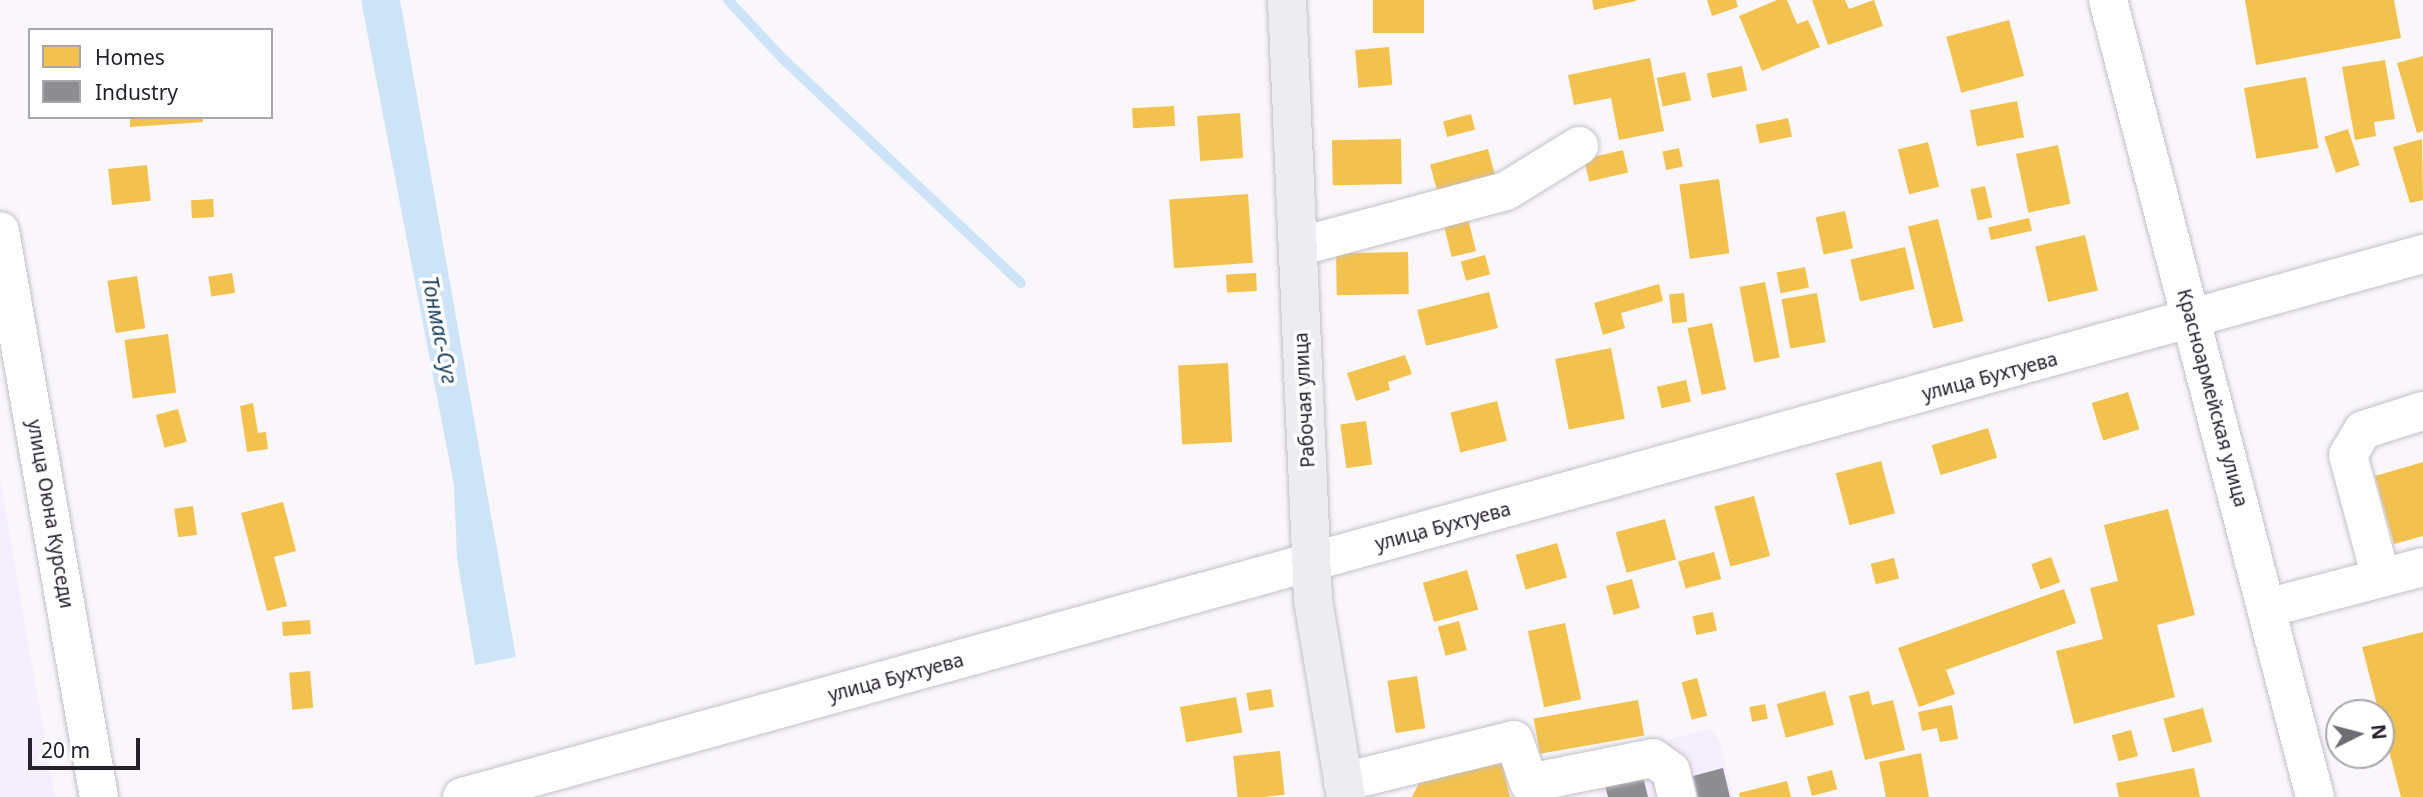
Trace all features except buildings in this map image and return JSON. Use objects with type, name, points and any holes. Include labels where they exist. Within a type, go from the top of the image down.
[{"type":"main road","name":"Рабочая улица","points":[[1287,0],[1312,564],[1345,789]]},
{"type":"street","name":"Красноармейская улица","points":[[2108,0],[2315,797]]},
{"type":"street","points":[[1298,247],[1506,191],[1579,146]]},
{"type":"street","name":"улица Оюна Курседи","points":[[0,231],[99,797]]},
{"type":"street","name":"улица Бухтуева","points":[[462,797],[1312,564],[2423,254]]},
{"type":"street","points":[[2381,578],[2348,455],[2363,430],[2423,411]]},
{"type":"street","points":[[2267,608],[2423,567]]},
{"type":"street","points":[[1345,789],[1514,740],[1529,783],[1578,786],[1653,758],[1671,771],[1678,797]]},
{"type":"shaded area","points":[[0,480],[55,797],[0,797]]},
{"type":"shaded area","points":[[1708,729],[1719,739],[1734,797],[1600,797],[1592,760]]},
{"type":"water","name":"Тонмас-Суг","points":[[361,0],[400,0],[516,657],[475,665],[457,558],[454,485]]},
{"type":"waterway","points":[[728,0],[782,58],[1021,283]]}]
